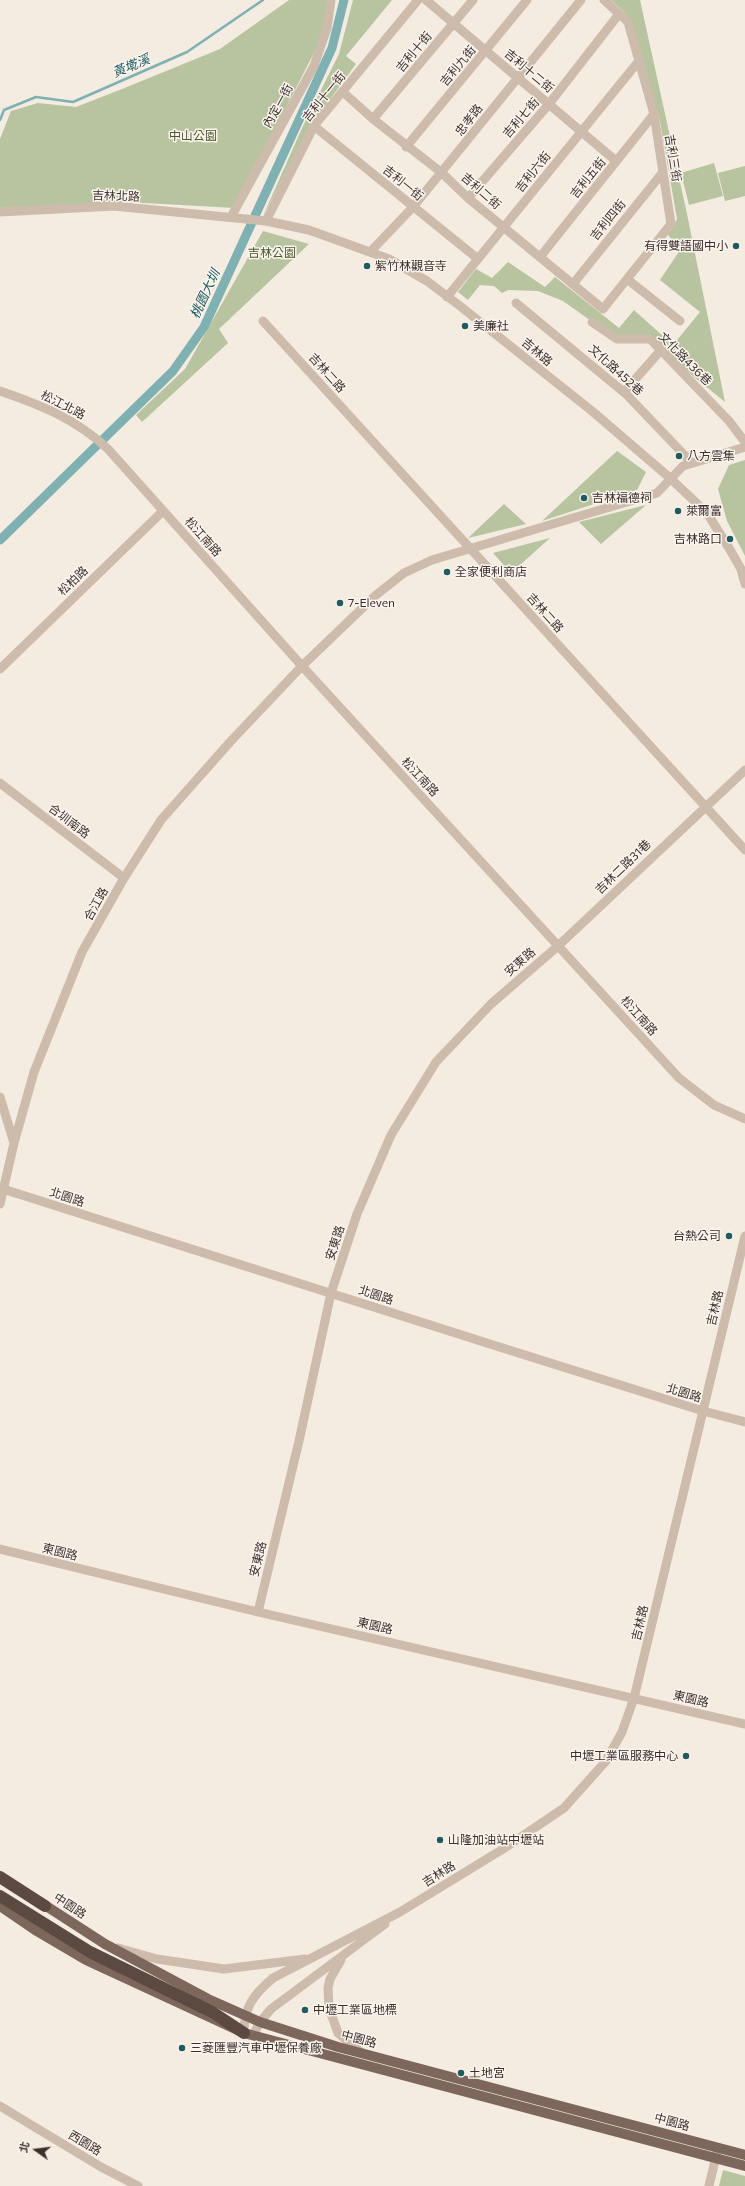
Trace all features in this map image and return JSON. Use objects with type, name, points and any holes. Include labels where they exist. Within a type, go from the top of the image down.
[{"type":"highway","points":[[0,1878],[45,1906]]},
{"type":"highway","points":[[0,1896],[90,1952],[212,2012],[248,2034]]},
{"type":"main road","name":"中園路","points":[[0,1870],[45,1906],[105,1944],[244,2017],[362,2053],[745,2155]]},
{"type":"main road","name":"中園路","points":[[0,1906],[35,1930],[86,1960],[248,2034],[745,2166]]},
{"type":"street","name":"內定一街","points":[[231,217],[314,66],[327,28],[331,0]]},
{"type":"street","name":"吉利十一街","points":[[262,220],[314,126],[418,0]]},
{"type":"street","name":"吉利十二街","points":[[426,0],[616,161]]},
{"type":"street","name":"吉利十街","points":[[373,119],[473,0]]},
{"type":"street","name":"吉利九街","points":[[406,147],[487,51],[527,0]]},
{"type":"street","name":"忠孝路","points":[[372,251],[442,173],[580,0]]},
{"type":"street","name":"吉利三街","points":[[603,308],[671,224],[654,114],[638,62],[628,22],[604,0]]},
{"type":"street","name":"吉利七街","points":[[468,198],[549,104],[620,14]]},
{"type":"street","name":"吉利六街","points":[[447,297],[638,62]]},
{"type":"street","name":"吉利二街","points":[[343,92],[406,147],[442,173],[468,198],[603,308]]},
{"type":"street","name":"吉利五街","points":[[540,257],[654,114]]},
{"type":"street","name":"吉利一街","points":[[314,126],[478,258]]},
{"type":"street","name":"吉利四街","points":[[573,284],[663,172]]},
{"type":"street","name":"吉林北路","points":[[0,212],[114,206],[231,217]]},
{"type":"street","name":"吉林路","points":[[231,217],[262,220],[309,230],[372,251],[408,270],[460,306],[592,411],[670,478],[707,513],[730,548],[745,584]]},
{"type":"street","points":[[627,279],[680,321]]},
{"type":"street","name":"文化路452巷","points":[[516,304],[624,392],[692,463]]},
{"type":"street","name":"吉林二路","points":[[262,321],[472,548],[745,850]]},
{"type":"street","name":"文化路436巷","points":[[592,322],[616,339],[650,339],[729,421],[745,442]]},
{"type":"street","points":[[624,392],[661,350]]},
{"type":"street","name":"松江北路","points":[[0,391],[48,408],[92,434]]},
{"type":"street","name":"松江南路","points":[[92,434],[678,1078],[714,1105],[745,1119]]},
{"type":"street","name":"合江路","points":[[0,1204],[2,1188],[34,1072],[82,952],[124,878],[161,820],[230,742],[302,666],[390,583],[410,570],[432,560],[657,493],[683,466],[745,447]]},
{"type":"street","name":"松柏路","points":[[0,669],[163,511]]},
{"type":"street","name":"吉林二路31巷","points":[[558,946],[745,770]]},
{"type":"street","name":"合圳南路","points":[[0,783],[124,878]]},
{"type":"street","name":"安東路","points":[[258,1612],[299,1440],[331,1293],[356,1214],[391,1135],[431,1070],[491,1004],[558,946]]},
{"type":"street","points":[[0,1097],[14,1143]]},
{"type":"street","name":"北園路","points":[[2,1188],[703,1411],[745,1422]]},
{"type":"street","name":"吉林路","points":[[244,2017],[251,2001],[260,1989],[273,1978],[400,1912],[503,1849],[564,1808],[606,1761],[622,1732],[634,1698],[745,1236]]},
{"type":"street","name":"東園路","points":[[0,1549],[258,1612],[745,1724]]},
{"type":"street","name":"吉林路","points":[[248,2034],[271,2009],[343,1957],[400,1912]]},
{"type":"street","points":[[105,1944],[157,1959],[224,1969],[312,1958]]},
{"type":"street","points":[[343,1957],[330,1979],[327,1999],[332,2020],[338,2033],[362,2053]]},
{"type":"street","points":[[244,2017],[248,2034]]},
{"type":"street","name":"西園路","points":[[0,2106],[101,2167],[138,2186]]},
{"type":"street","points":[[709,2186],[718,2148]]},
{"type":"green space","name":"中山公園","points":[[289,0],[332,0],[323,35],[235,208],[126,202],[0,208],[0,139],[11,111],[38,103],[76,107],[122,89],[220,49]]},
{"type":"green space","points":[[353,0],[392,0],[346,56],[356,64],[309,128],[263,216],[303,126],[339,54]]},
{"type":"green space","points":[[611,0],[640,0],[687,214],[725,402],[668,356],[647,335],[615,338],[563,301],[538,291],[508,290],[502,293],[494,286],[480,285],[468,300],[458,292],[476,269],[492,278],[508,262],[545,287],[555,277],[619,328],[634,310],[673,345],[700,312],[660,280],[680,250],[668,235],[677,219],[660,121],[633,26],[624,12]]},
{"type":"green space","points":[[714,163],[723,196],[689,205],[681,173]]},
{"type":"green space","points":[[745,166],[745,196],[725,201],[718,173]]},
{"type":"green space","name":"吉林公園","points":[[263,231],[309,244],[219,329],[228,343],[142,422],[136,415],[185,369]]},
{"type":"green space","points":[[617,451],[646,472],[637,490],[542,521]]},
{"type":"green space","points":[[745,460],[745,556],[727,521],[718,489],[729,465]]},
{"type":"green space","points":[[504,504],[526,524],[468,538]]},
{"type":"green space","points":[[646,505],[601,544],[579,522]]},
{"type":"green space","points":[[550,538],[511,573],[493,553]]},
{"type":"green space","points":[[723,2170],[745,2176],[745,2186],[719,2186]]},
{"type":"waterway","name":"黃墘溪","points":[[0,120],[4,110],[36,97],[73,102],[187,52],[263,0]]},
{"type":"waterway","name":"桃園大圳","points":[[0,540],[173,371],[204,327],[332,48],[344,0]]},
{"type":"place","name":"有得雙語國中小","points":[[736,246]]},
{"type":"place","name":"紫竹林觀音寺","points":[[367,266]]},
{"type":"place","name":"美廉社","points":[[465,326]]},
{"type":"place","name":"八方雲集","points":[[679,456]]},
{"type":"place","name":"吉林福德祠","points":[[584,498]]},
{"type":"place","name":"萊爾富","points":[[678,511]]},
{"type":"place","name":"吉林路口","points":[[730,539]]},
{"type":"place","name":"全家便利商店","points":[[447,572]]},
{"type":"place","name":"7-Eleven","points":[[340,603]]},
{"type":"place","name":"台熱公司","points":[[729,1236]]},
{"type":"place","name":"中壢工業區服務中心","points":[[686,1756]]},
{"type":"place","name":"山隆加油站中壢站","points":[[440,1840]]},
{"type":"place","name":"中壢工業區地標","points":[[305,2010]]},
{"type":"place","name":"三菱匯豐汽車中壢保養廠","points":[[182,2048]]},
{"type":"place","name":"土地宮","points":[[461,2073]]}]
